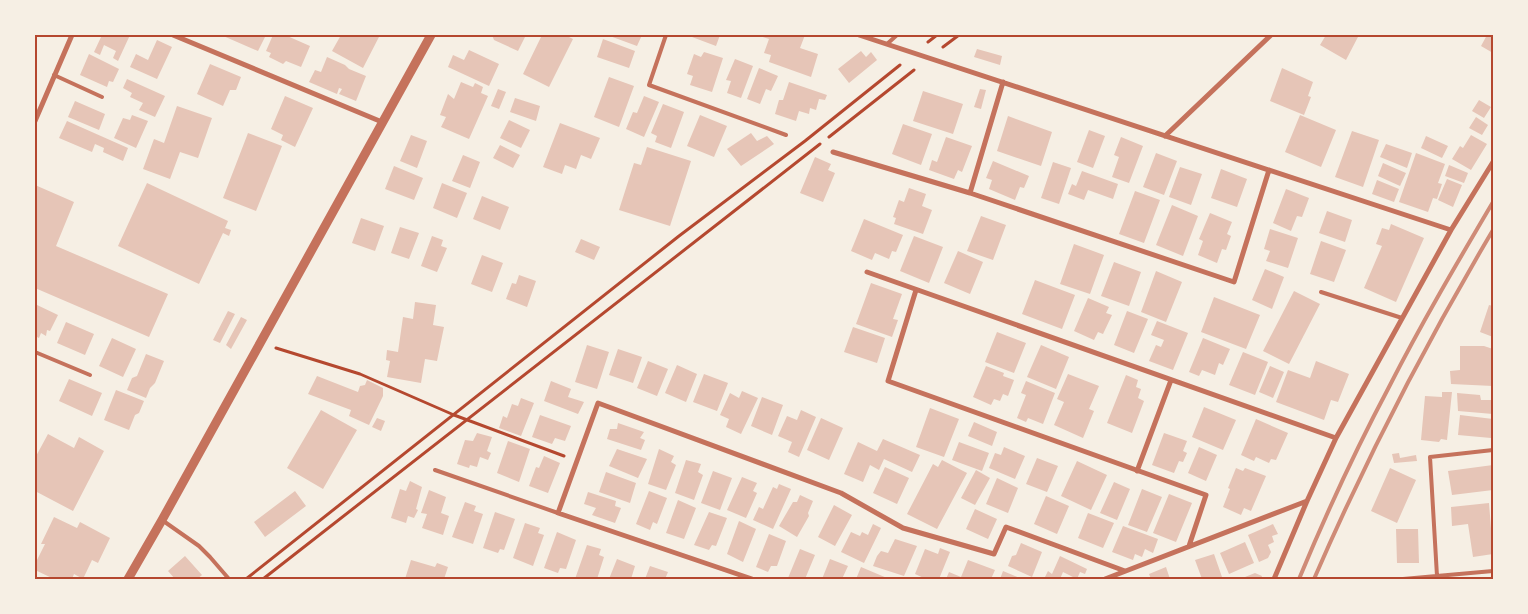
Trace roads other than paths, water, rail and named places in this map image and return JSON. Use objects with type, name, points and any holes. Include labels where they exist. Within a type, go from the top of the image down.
[{"type":"street","points":[[35,121],[72,35]]},
{"type":"street","points":[[173,35],[382,122]]},
{"type":"street","points":[[128,579],[431,35]]},
{"type":"street","points":[[859,35],[1451,230]]},
{"type":"street","points":[[1165,136],[1271,35]]},
{"type":"street","points":[[970,193],[1003,82]]},
{"type":"street","points":[[833,152],[970,193],[1234,282],[1269,170]]},
{"type":"street","points":[[1274,579],[1336,438],[1451,230],[1493,162]]},
{"type":"street","points":[[867,272],[1336,438]]},
{"type":"street","points":[[916,290],[888,381],[1206,495],[1189,546]]},
{"type":"street","points":[[1137,471],[1171,380]]},
{"type":"street","points":[[752,579],[558,513],[598,403],[841,494],[903,528],[994,554],[1006,527],[1125,571]]},
{"type":"street","points":[[1105,579],[1307,501]]},
{"type":"lane","points":[[666,35],[649,85],[786,135]]},
{"type":"lane","points":[[886,44],[897,35]]},
{"type":"lane","points":[[54,75],[102,97]]},
{"type":"lane","points":[[1321,292],[1402,318]]},
{"type":"lane","points":[[35,352],[90,374]]},
{"type":"lane","points":[[1437,576],[1430,457],[1493,450]]},
{"type":"lane","points":[[435,470],[558,513]]},
{"type":"lane","points":[[162,520],[199,546],[229,579]]},
{"type":"lane","points":[[1404,579],[1493,571]]},
{"type":"railway","points":[[1299,579],[1342,482],[1401,363],[1493,202]]},
{"type":"railway","points":[[1314,579],[1354,490],[1398,402],[1444,315],[1493,230]]}]
